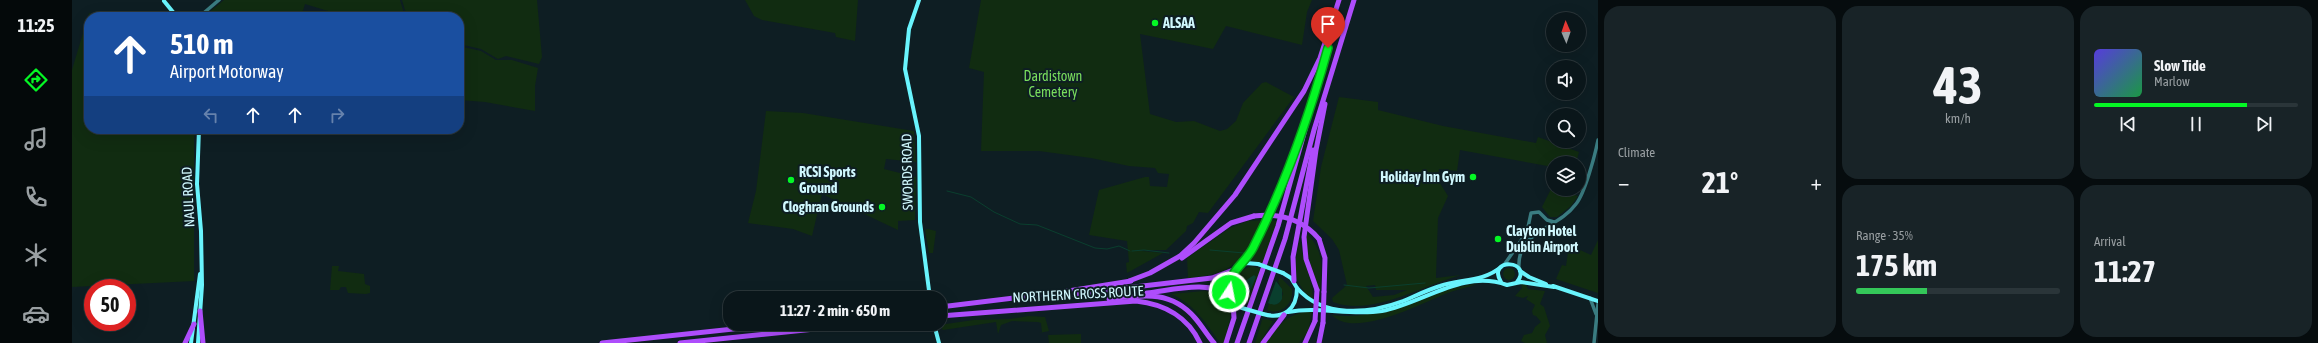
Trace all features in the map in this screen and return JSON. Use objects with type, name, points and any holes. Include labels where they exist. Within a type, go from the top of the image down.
[{"type":"highway","points":[[1237,343],[1278,226],[1313,105],[1340,0]]},
{"type":"highway","points":[[1129,281],[1150,273],[1180,256],[1194,243],[1235,195],[1304,91],[1320,58],[1340,0]]},
{"type":"highway","points":[[1249,343],[1285,239],[1323,100],[1354,0]]},
{"type":"highway","points":[[1305,343],[1315,321],[1317,290],[1306,259],[1304,237],[1316,150],[1331,76]]},
{"type":"highway","points":[[1294,281],[1293,257],[1323,100]]},
{"type":"highway","points":[[947,306],[1070,295],[1212,278],[1237,267],[1252,250],[1285,180],[1313,105]]},
{"type":"highway","points":[[947,306],[1069,291],[1146,278],[1166,268],[1226,226],[1254,216],[1277,216],[1290,219],[1309,228],[1319,239],[1325,258],[1323,323],[1319,343]]},
{"type":"highway","points":[[1015,309],[1206,287],[1218,289],[1232,300],[1234,318],[1226,343]]},
{"type":"highway","points":[[1119,298],[1148,296],[1168,298],[1190,312],[1214,343]]},
{"type":"highway","name":"NORTHERN CROSS ROUTE","points":[[947,315],[1125,301],[1150,302],[1168,309],[1178,316],[1193,331],[1200,343]]},
{"type":"highway","points":[[200,311],[203,343]]},
{"type":"highway","points":[[1263,343],[1286,313]]},
{"type":"highway","points":[[185,343],[194,324]]},
{"type":"highway","points":[[602,343],[723,330]]},
{"type":"highway","points":[[680,343],[796,331]]},
{"type":"main road","name":"SWORDS ROAD","points":[[919,0],[909,28],[905,70],[919,136],[920,222],[929,291]]},
{"type":"main road","points":[[164,1],[170,12]]},
{"type":"main road","points":[[164,1],[173,12]]},
{"type":"main road","name":"NAUL ROAD","points":[[198,343],[202,263],[197,184],[199,134]]},
{"type":"main road","name":"NAUL ROAD","points":[[191,343],[202,263]]},
{"type":"main road","points":[[1520,270],[1520,277],[1517,282],[1510,286],[1501,282],[1487,281],[1448,287],[1382,311],[1342,313],[1306,309],[1274,317],[1242,308],[1232,300],[1229,282],[1237,267],[1246,263],[1258,264],[1284,273],[1294,281],[1297,288],[1312,302],[1321,306],[1351,311],[1371,309],[1402,302],[1441,286],[1485,277],[1502,266],[1512,264],[1520,270],[1529,277],[1598,302]]},
{"type":"main road","points":[[1501,282],[1498,274],[1502,266]]},
{"type":"main road","points":[[1517,282],[1554,287]]},
{"type":"main road","points":[[1286,313],[1294,304],[1297,288]]},
{"type":"main road","points":[[936,331],[939,343]]},
{"type":"street","points":[[205,12],[219,0]]},
{"type":"street","points":[[1520,270],[1520,253],[1528,240],[1566,214],[1579,199],[1598,140]]},
{"type":"street","points":[[1502,266],[1515,252],[1527,229],[1531,214],[1539,212],[1545,218],[1554,222]]},
{"type":"street","points":[[1542,230],[1545,218]]},
{"type":"street","points":[[1527,229],[1536,234]]},
{"type":"street","points":[[1590,298],[1597,320]]},
{"type":"street","points":[[1594,343],[1598,302]]},
{"type":"green space","points":[[224,0],[400,0],[404,12],[331,12],[305,4],[303,12],[209,12]]},
{"type":"green space","points":[[402,0],[537,0],[542,57],[539,64],[506,56],[498,59],[481,49],[464,45],[464,12],[406,12]]},
{"type":"green space","points":[[745,0],[858,0],[855,41],[836,37],[835,33],[762,20],[754,16]]},
{"type":"green space","name":"Dardistown Cemetery","points":[[981,0],[1312,0],[1307,12],[1302,45],[1226,26],[1213,49],[1140,34],[1150,114],[1176,122],[1194,121],[1220,131],[1227,129],[1236,121],[1243,103],[1262,83],[1266,82],[1294,97],[1208,213],[1199,212],[1193,223],[1187,226],[1186,231],[1166,250],[1132,250],[1163,253],[1127,273],[1126,263],[1129,262],[1127,241],[1089,235],[1099,190],[1145,177],[1149,177],[1150,186],[1167,187],[1169,174],[1158,173],[1155,168],[1129,166],[1091,158],[1039,151],[981,151],[984,72],[969,68]]},
{"type":"green space","points":[[84,30],[84,134],[194,134],[194,281],[136,284],[136,279],[84,279],[84,286],[72,287],[72,70]]},
{"type":"green space","points":[[464,47],[481,51],[496,60],[512,60],[538,68],[535,86],[535,111],[485,102],[464,100]]},
{"type":"green space","points":[[1339,97],[1378,102],[1378,110],[1443,126],[1536,143],[1538,137],[1546,140],[1546,148],[1568,148],[1579,152],[1578,156],[1546,156],[1546,166],[1460,150],[1457,171],[1439,169],[1438,180],[1448,196],[1438,218],[1436,278],[1461,275],[1380,303],[1364,306],[1348,306],[1333,302],[1332,298],[1347,285],[1339,250],[1332,239],[1313,221],[1321,167]],"holes":[[[1375,285],[1376,290],[1407,290],[1394,295],[1373,297],[1366,286]]]},
{"type":"green space","name":"RCSI Sports Ground","points":[[766,111],[803,113],[914,131],[916,162],[886,159],[884,169],[916,177],[915,220],[898,221],[898,230],[822,194],[812,236],[793,229],[748,223],[756,191]]},
{"type":"green space","points":[[1548,196],[1578,196],[1571,206],[1557,217],[1550,217],[1542,207]]},
{"type":"green space","points":[[1264,220],[1243,255],[1235,263],[1227,269],[1217,273],[1188,278],[1187,258],[1230,228],[1248,221]]},
{"type":"green space","points":[[1268,220],[1278,221],[1264,264],[1248,260]]},
{"type":"green space","points":[[928,229],[936,231],[933,253],[929,253],[925,230]]},
{"type":"green space","points":[[1307,234],[1317,247],[1320,254],[1322,269],[1320,293],[1306,247]]},
{"type":"green space","points":[[1300,239],[1313,292],[1313,301],[1297,280],[1295,265]]},
{"type":"green space","points":[[1598,240],[1598,293],[1556,279],[1562,265],[1566,266],[1569,245],[1591,255]]},
{"type":"green space","points":[[332,266],[339,266],[338,271],[364,274],[365,284],[370,286],[370,293],[348,293],[346,287],[341,287],[339,290],[330,290]]},
{"type":"green space","points":[[1252,266],[1262,269],[1249,305],[1235,297],[1233,284],[1237,272]]},
{"type":"green space","points":[[1507,268],[1511,268],[1515,274],[1511,280],[1507,280],[1503,276],[1503,272]]},
{"type":"green space","points":[[1280,277],[1292,289],[1291,299],[1282,310],[1267,310],[1269,303],[1278,304],[1283,294],[1278,281]]},
{"type":"green space","points":[[1477,284],[1445,294],[1404,311],[1371,322],[1355,323],[1342,321],[1332,315],[1352,316],[1370,314],[1440,292]]},
{"type":"green space","points":[[1521,284],[1526,285],[1528,289],[1545,291],[1540,304],[1544,307],[1550,326],[1545,335],[1547,343],[1525,343],[1521,341],[1524,335],[1532,333],[1535,327],[1541,322],[1536,316],[1533,315],[1532,311],[1535,305],[1526,299],[1528,296],[1523,298],[1515,296],[1522,288]]},
{"type":"green space","points":[[1204,291],[1215,293],[1223,297],[1228,302],[1230,316],[1224,343],[1220,343],[1204,321],[1192,308],[1171,294]]},
{"type":"green space","points":[[1312,311],[1308,332],[1299,343],[1266,343],[1280,325],[1290,317],[1303,312]]},
{"type":"green space","points":[[1029,316],[1045,317],[1049,331],[1039,333],[1042,332],[1041,323],[1038,322],[1012,321],[1001,325],[998,334],[996,322],[947,329],[947,324],[974,320],[1010,319]]},
{"type":"green space","points":[[1266,319],[1273,321],[1260,343],[1255,343],[1262,320]]},
{"type":"green space","points":[[1081,334],[1081,343],[1049,343],[1048,335]]},
{"type":"shaded area","points":[[1254,275],[1256,277],[1249,294],[1245,293],[1242,288],[1242,283]]},
{"type":"shaded area","points":[[1276,281],[1282,289],[1282,299],[1278,304],[1268,303]]},
{"type":"waterway","points":[[947,191],[971,197],[994,212],[1020,224],[1037,225],[1095,248],[1107,249],[1119,246],[1130,251]]},
{"type":"waterway","points":[[1132,251],[1144,250],[1169,253]]},
{"type":"waterway","points":[[1210,250],[1244,253]]},
{"type":"waterway","points":[[1344,285],[1369,288],[1425,283]]},
{"type":"place","name":"ALSAA","points":[[1155,23]]},
{"type":"place","name":"Holiday Inn Gym","points":[[1473,177]]},
{"type":"place","name":"RCSI Sports Ground","points":[[791,180]]},
{"type":"place","name":"Cloghran Grounds","points":[[882,207]]},
{"type":"place","name":"Clayton Hotel Dublin Airport","points":[[1498,239]]},
{"type":"route","points":[[1229,292],[1229,282],[1232,273],[1252,250],[1288,174],[1313,105],[1328,48]]}]
